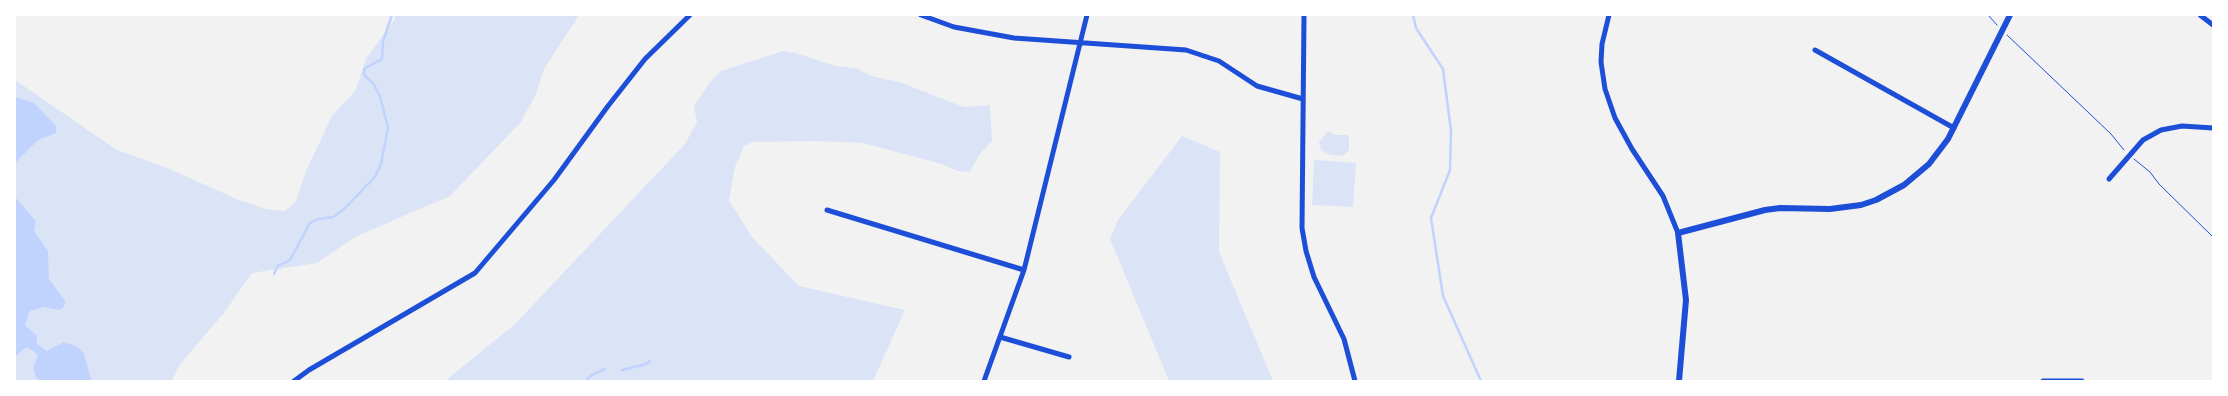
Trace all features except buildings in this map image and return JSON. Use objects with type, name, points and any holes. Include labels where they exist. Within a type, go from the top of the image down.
[{"type":"street","points":[[294,381],[309,370],[475,273],[554,180],[608,106],[646,59],[690,15]]},
{"type":"street","points":[[921,15],[954,27],[1014,38],[1186,50],[1219,61],[1257,86],[1303,98]]},
{"type":"street","points":[[984,381],[1024,270],[1087,15]]},
{"type":"street","points":[[1304,15],[1302,228],[1314,278],[1344,339],[1355,381]]},
{"type":"street","points":[[1609,15],[1602,44],[1601,62],[1605,89],[1615,118],[1662,196],[1678,233],[1686,300],[1679,381]]},
{"type":"street","points":[[1678,233],[1765,210],[1780,208],[1830,210],[1861,205],[1876,200],[1916,177],[1942,148],[1954,128],[2010,15]]},
{"type":"street","points":[[2200,15],[2213,25]]},
{"type":"street","points":[[1815,50],[1954,128]]},
{"type":"street","points":[[2110,179],[2128,155],[2143,140],[2161,130],[2182,126],[2213,128]]},
{"type":"street","points":[[827,210],[1024,270]]},
{"type":"street","points":[[1000,337],[1069,357]]},
{"type":"street","points":[[2043,381],[2082,381]]},
{"type":"path","points":[[1988,15],[2111,134],[2128,155],[2150,172],[2159,184],[2213,237]]},
{"type":"shaded area","points":[[395,15],[579,15],[544,69],[536,94],[521,122],[450,196],[355,237],[317,263],[252,273],[224,313],[181,363],[171,381],[15,381],[15,80],[117,150],[165,167],[239,200],[266,209],[285,211],[296,201],[306,171],[332,116],[355,91],[367,57],[395,19]]},
{"type":"shaded area","points":[[783,51],[796,53],[835,66],[855,68],[872,76],[902,83],[964,107],[990,105],[992,141],[979,155],[970,172],[958,171],[942,164],[863,143],[816,141],[753,142],[744,146],[735,167],[729,200],[752,237],[799,286],[905,310],[873,381],[445,381],[515,324],[685,144],[697,122],[694,106],[710,82],[721,71]]},
{"type":"shaded area","points":[[1328,131],[1335,135],[1347,135],[1349,138],[1349,150],[1343,156],[1330,155],[1321,150],[1319,142]]},
{"type":"shaded area","points":[[1182,136],[1220,152],[1219,252],[1273,381],[1169,381],[1110,239],[1118,220]]},
{"type":"shaded area","points":[[1314,160],[1356,163],[1353,207],[1312,205]]},
{"type":"water","points":[[15,97],[34,103],[56,126],[56,133],[38,140],[15,163]]},
{"type":"water","points":[[15,197],[36,221],[34,231],[48,251],[49,279],[65,301],[64,307],[59,310],[44,307],[30,311],[25,325],[37,336],[37,344],[47,351],[64,342],[78,347],[84,354],[91,379],[95,381],[40,381],[36,377],[33,368],[38,355],[29,348],[25,348],[15,357]]},
{"type":"waterway","points":[[274,274],[278,266],[290,260],[310,223],[318,219],[333,217],[344,209],[375,177],[381,164],[388,128],[380,96],[373,83],[364,75],[364,69],[382,59],[383,41],[392,15]]},
{"type":"waterway","points":[[1413,15],[1416,28],[1443,69],[1451,131],[1450,170],[1431,218],[1443,296],[1481,381]]},
{"type":"waterway","points":[[622,370],[646,364],[650,361]]},
{"type":"waterway","points":[[586,381],[590,376],[605,369]]}]
